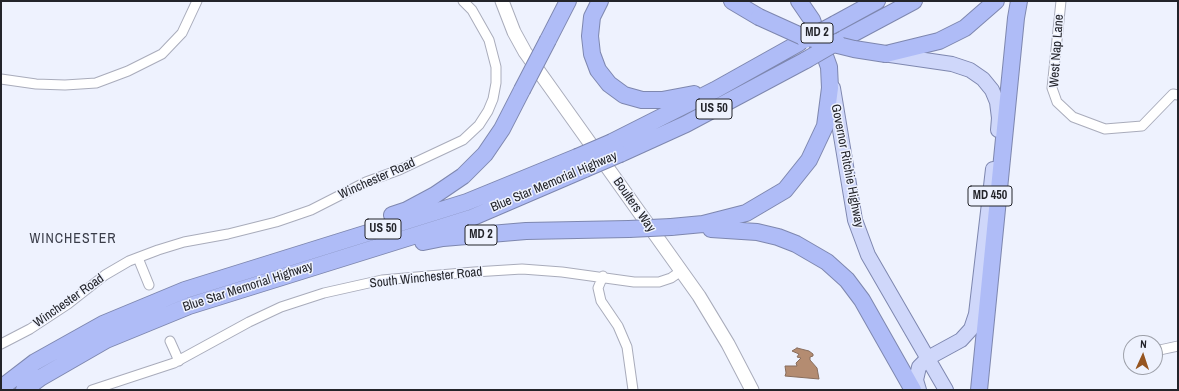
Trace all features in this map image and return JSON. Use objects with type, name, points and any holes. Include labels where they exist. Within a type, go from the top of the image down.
[{"type":"highway","points":[[185,290],[407,210],[435,195],[463,176],[485,154],[502,129],[568,1]]},
{"type":"highway","points":[[600,1],[592,17],[590,36],[592,54],[596,64],[609,84],[624,95],[642,100],[662,100],[715,90]]},
{"type":"highway","points":[[732,1],[759,17]]},
{"type":"highway","name":"MD 450","points":[[737,1],[759,17],[782,29],[801,36],[854,49],[886,54]]},
{"type":"highway","name":"Governor Ritchie Highway","points":[[799,1],[812,20],[829,67]]},
{"type":"highway","name":"Blue Star Memorial Highway","points":[[616,148],[715,90],[877,1]]},
{"type":"highway","name":"Blue Star Memorial Highway","points":[[24,390],[40,378],[106,340],[189,306],[335,259],[471,218],[581,163],[616,148],[686,124],[914,1]]},
{"type":"highway","points":[[886,54],[940,41],[965,28],[996,1]]},
{"type":"highway","points":[[979,390],[1016,18],[1019,1]]},
{"type":"highway","name":"MD 2","points":[[335,259],[443,238],[526,231],[671,227],[703,224],[746,213],[785,190],[810,160],[825,126],[830,88],[829,67]]},
{"type":"highway","name":"Blue Star Memorial Highway","points":[[1,388],[36,362],[103,324],[185,290],[467,202],[581,163]]},
{"type":"highway","points":[[671,227],[757,232],[796,244],[827,262],[847,280],[862,300],[913,390]]},
{"type":"main road","name":"MD 450","points":[[886,54],[937,61],[970,70],[983,79],[992,90],[997,102],[1000,118],[976,314],[971,329],[961,340],[928,358],[919,368],[917,373],[919,390]]},
{"type":"main road","name":"Governor Ritchie Highway","points":[[829,67],[855,220],[868,255],[946,390]]},
{"type":"street","points":[[1,79],[65,85],[96,83],[128,71],[162,54],[182,32],[197,1]]},
{"type":"street","name":"Winchester Road","points":[[1,344],[30,329],[68,304],[105,275],[138,258],[177,244],[235,233],[311,210],[366,182],[399,170],[463,140],[479,126],[488,111],[493,99],[496,83],[496,67],[489,40],[472,10],[463,1]]},
{"type":"street","name":"Boulters Way","points":[[502,1],[514,32],[525,52],[681,271],[728,344],[752,390]]},
{"type":"street","name":"West Nap Lane","points":[[1061,1],[1052,88],[1057,102],[1073,117],[1105,129],[1142,126],[1173,94],[1178,95]]},
{"type":"street","points":[[138,258],[149,285]]},
{"type":"street","name":"South Winchester Road","points":[[92,390],[179,361],[250,322],[281,307],[324,294],[382,280],[440,274],[522,270],[602,276],[634,282],[659,282],[681,271]]},
{"type":"street","points":[[602,276],[598,288],[601,301],[618,326],[627,347],[633,390]]},
{"type":"street","points":[[170,341],[179,361]]},
{"type":"street","points":[[1163,350],[1178,346]]},
{"type":"shaded area","points":[[797,348],[809,351],[813,354],[813,356],[810,357],[810,360],[817,368],[819,379],[785,376],[785,366],[797,366],[796,363],[801,358],[797,357],[799,354],[792,351]]},
{"type":"district","name":"WINCHESTER","points":[[73,239]]}]
